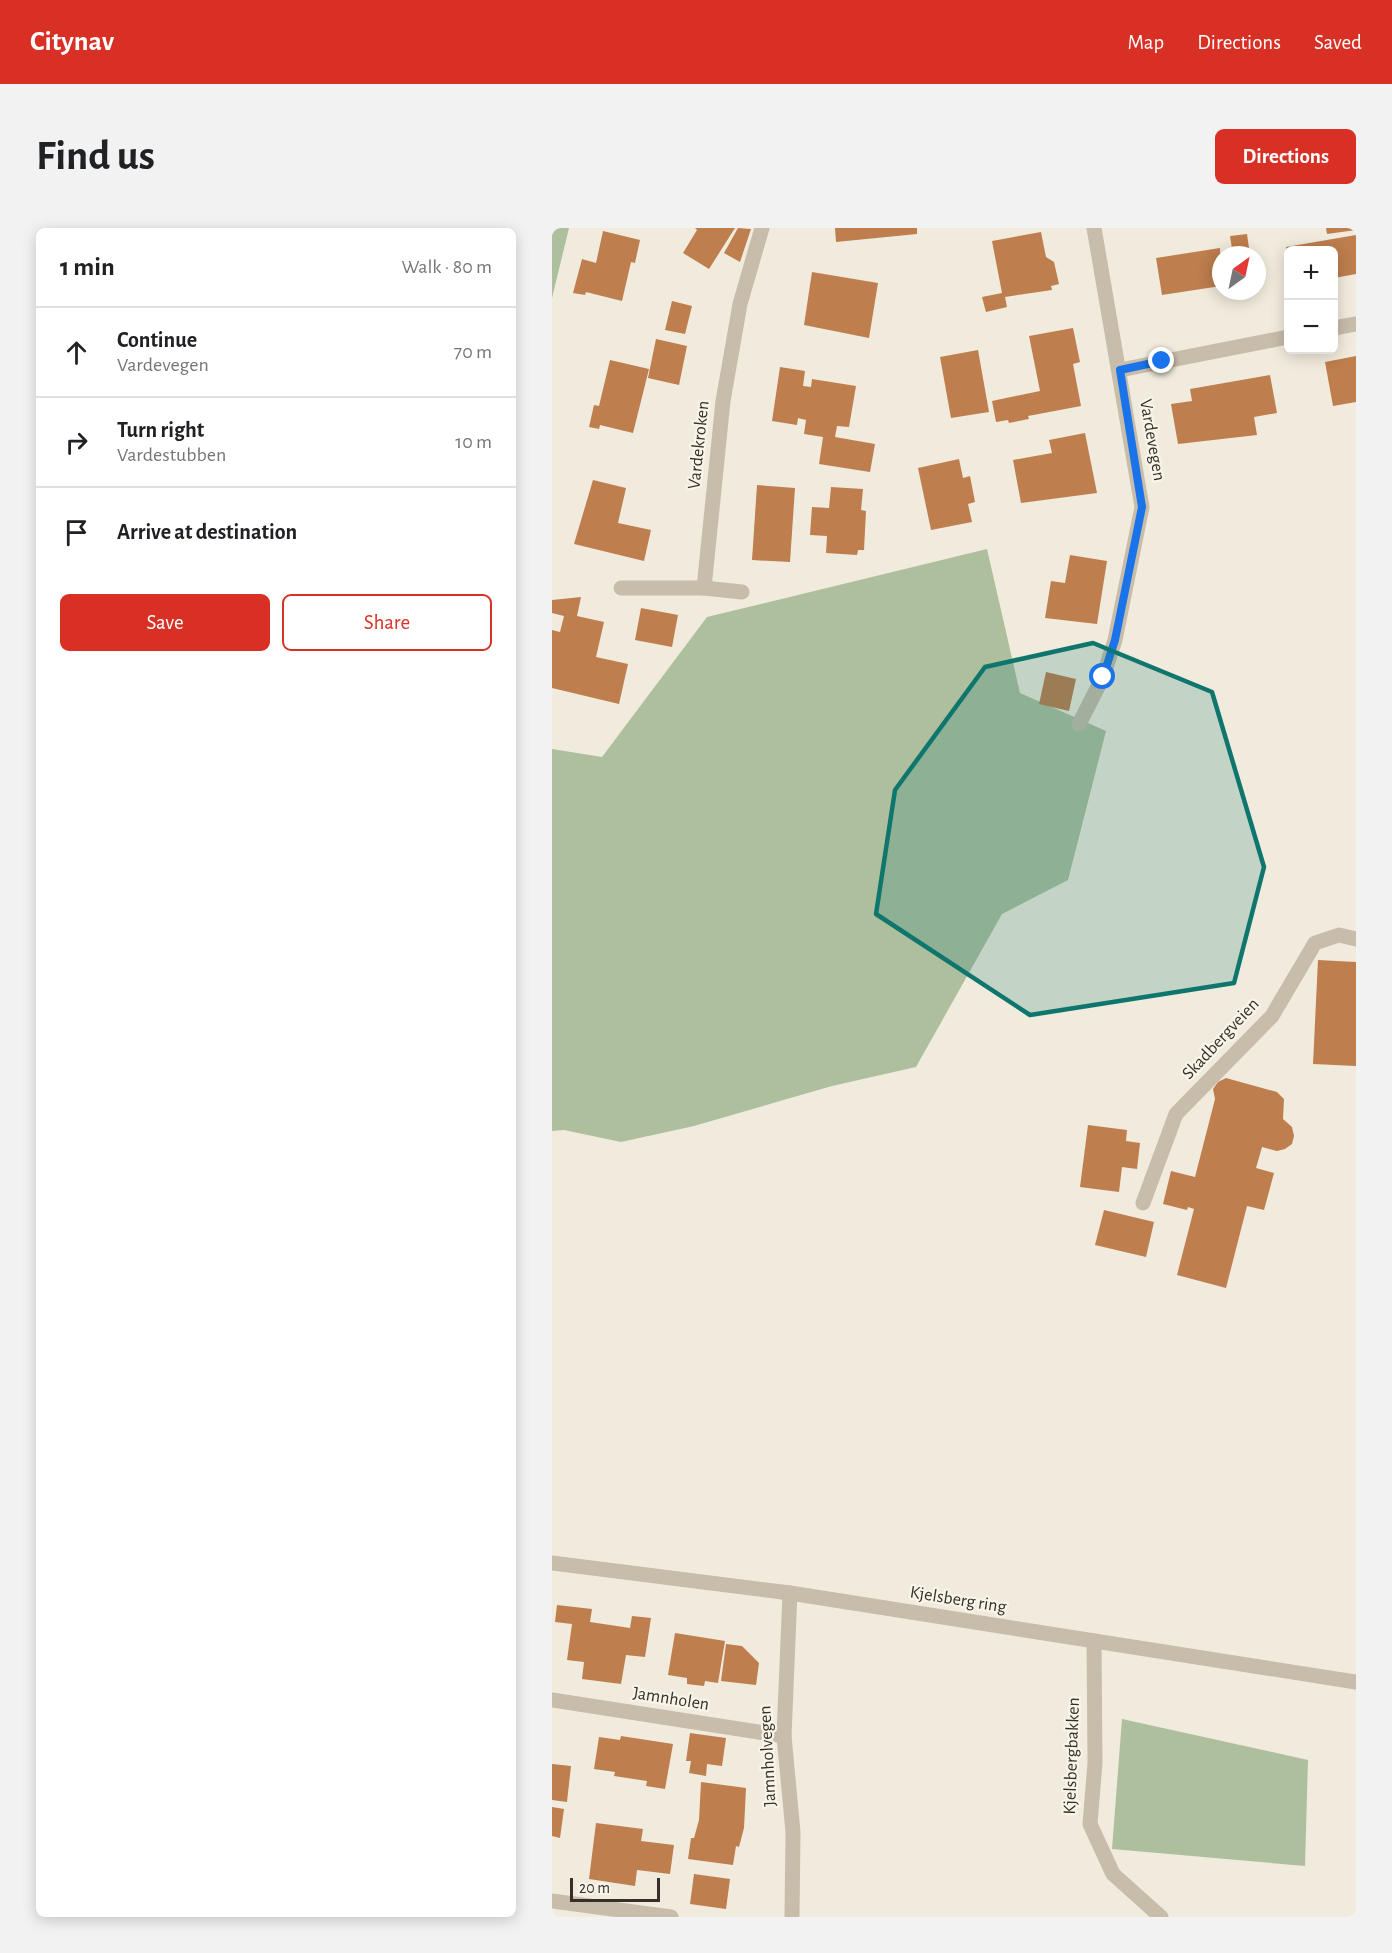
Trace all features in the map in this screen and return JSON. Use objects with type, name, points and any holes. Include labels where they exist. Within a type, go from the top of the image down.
[{"type":"street","name":"Vardekroken","points":[[704,588],[723,401],[740,304],[762,228]]},
{"type":"street","name":"Vardevegen","points":[[1079,724],[1103,677],[1115,640],[1142,507],[1094,228]]},
{"type":"street","points":[[1338,327],[1356,324]]},
{"type":"street","points":[[1120,370],[1284,338]]},
{"type":"street","points":[[621,588],[704,588],[742,592]]},
{"type":"street","name":"Skadbergveien","points":[[1143,1203],[1176,1114],[1272,1016],[1315,942],[1339,935],[1356,939]]},
{"type":"street","name":"Kjelsberg ring","points":[[552,1563],[790,1593],[1356,1682]]},
{"type":"street","name":"Jamnholvegen","points":[[790,1593],[784,1736],[793,1832],[792,1917]]},
{"type":"street","name":"Kjelsbergbakken","points":[[1094,1641],[1095,1763],[1090,1824],[1113,1874],[1161,1917]]},
{"type":"street","name":"Jamnholen","points":[[552,1700],[784,1736]]},
{"type":"street","points":[[552,1901],[570,1910],[672,1917]]},
{"type":"highlighted area","points":[[1093,643],[1212,692],[1264,867],[1234,983],[1030,1015],[876,914],[895,790],[985,667]]},
{"type":"green space","points":[[552,228],[569,228],[552,298]]},
{"type":"green space","points":[[987,549],[1020,693],[1106,731],[1068,880],[1002,914],[916,1067],[832,1086],[694,1126],[621,1142],[564,1130],[552,1131],[552,749],[602,757],[707,617]]},
{"type":"green space","points":[[1122,1719],[1308,1760],[1305,1866],[1112,1849]]},
{"type":"building","points":[[695,228],[735,228],[709,269],[683,253],[697,230]]},
{"type":"building","points":[[738,228],[751,229],[740,262],[724,253]]},
{"type":"building","points":[[835,228],[917,228],[917,234],[836,242]]},
{"type":"building","points":[[1326,228],[1356,228],[1356,230],[1327,234]]},
{"type":"building","points":[[603,231],[640,240],[635,263],[631,262],[622,301],[586,292],[585,295],[573,293],[582,259],[596,263]]},
{"type":"building","points":[[1041,232],[1046,257],[1054,262],[1059,284],[1051,286],[1052,290],[1005,297],[1007,307],[986,312],[982,297],[1002,293],[992,241]]},
{"type":"building","points":[[1247,234],[1249,246],[1232,246],[1230,236]]},
{"type":"building","points":[[1356,235],[1356,274],[1338,277],[1338,246],[1292,246]]},
{"type":"building","points":[[1212,249],[1212,287],[1162,295],[1156,258]]},
{"type":"building","points":[[812,272],[878,283],[869,338],[804,325]]},
{"type":"building","points":[[672,301],[692,306],[685,334],[665,330]]},
{"type":"building","points":[[1073,328],[1080,362],[1073,364],[1081,406],[1028,416],[1029,419],[1009,423],[1008,420],[996,422],[992,401],[1040,391],[1029,336]]},
{"type":"building","points":[[656,339],[687,346],[679,385],[648,378]]},
{"type":"building","points":[[978,350],[989,412],[951,418],[940,357]]},
{"type":"building","points":[[1356,356],[1356,402],[1333,406],[1325,362]]},
{"type":"building","points":[[610,360],[649,369],[633,433],[600,425],[599,429],[589,427],[594,405],[599,406]]},
{"type":"building","points":[[780,367],[805,371],[803,386],[811,387],[812,379],[856,386],[849,427],[837,426],[835,437],[875,444],[870,472],[819,464],[823,437],[804,434],[806,420],[798,418],[797,425],[772,421]]},
{"type":"building","points":[[1270,375],[1277,413],[1254,417],[1257,435],[1178,444],[1171,404],[1192,401],[1190,389]]},
{"type":"building","points":[[1085,433],[1097,493],[1021,503],[1013,460],[1052,453],[1049,440]]},
{"type":"building","points":[[959,459],[963,478],[970,476],[975,502],[968,504],[972,522],[931,530],[918,468]]},
{"type":"building","points":[[593,480],[626,488],[618,523],[651,530],[644,561],[574,544]]},
{"type":"building","points":[[757,485],[795,488],[790,562],[752,560]]},
{"type":"building","points":[[831,487],[863,489],[861,510],[866,511],[864,550],[858,550],[857,555],[826,553],[827,536],[810,535],[812,507],[829,508]]},
{"type":"building","points":[[1070,555],[1107,561],[1097,624],[1045,618],[1051,581],[1065,583]]},
{"type":"building","points":[[581,597],[577,616],[604,622],[596,657],[628,664],[619,704],[552,688],[552,630],[560,632],[564,616],[552,613],[552,600]]},
{"type":"building","points":[[641,608],[678,615],[672,647],[635,640]]},
{"type":"building","points":[[1046,672],[1076,679],[1069,711],[1039,704]]},
{"type":"building","points":[[1318,960],[1356,962],[1356,1066],[1313,1064]]},
{"type":"building","points":[[1226,1078],[1277,1092],[1284,1099],[1283,1119],[1292,1127],[1294,1136],[1292,1144],[1285,1149],[1277,1151],[1262,1147],[1256,1168],[1274,1173],[1264,1210],[1247,1206],[1226,1288],[1177,1275],[1194,1209],[1188,1207],[1187,1210],[1163,1204],[1171,1171],[1195,1177],[1215,1099],[1213,1089],[1218,1082]]},
{"type":"building","points":[[1088,1125],[1127,1130],[1126,1141],[1140,1143],[1137,1169],[1122,1167],[1119,1192],[1080,1187]]},
{"type":"building","points":[[1104,1210],[1154,1222],[1146,1257],[1095,1245]]},
{"type":"building","points":[[557,1605],[592,1609],[590,1622],[630,1628],[632,1616],[651,1618],[645,1657],[626,1655],[621,1684],[582,1679],[584,1662],[567,1660],[572,1624],[555,1622]]},
{"type":"building","points":[[675,1633],[725,1641],[718,1683],[705,1681],[704,1686],[687,1684],[687,1678],[668,1675]]},
{"type":"building","points":[[726,1644],[742,1646],[759,1663],[756,1685],[721,1681]]},
{"type":"building","points":[[690,1733],[726,1738],[722,1766],[707,1764],[706,1776],[689,1773],[691,1761],[686,1761]]},
{"type":"building","points":[[621,1736],[673,1744],[665,1789],[646,1786],[647,1781],[614,1776],[615,1772],[594,1769],[599,1737],[620,1740]]},
{"type":"building","points":[[552,1764],[571,1766],[567,1802],[552,1800]]},
{"type":"building","points":[[701,1782],[746,1788],[744,1828],[739,1847],[736,1846],[733,1865],[688,1859],[691,1838],[694,1838],[699,1820]]},
{"type":"building","points":[[552,1807],[564,1809],[560,1838],[552,1836]]},
{"type":"building","points":[[596,1823],[643,1829],[641,1841],[674,1845],[670,1874],[637,1870],[635,1886],[589,1879]]},
{"type":"building","points":[[694,1874],[730,1879],[726,1909],[690,1904]]},
{"type":"route","points":[[1103,677],[1115,640],[1142,507],[1141,489],[1120,370],[1162,361]]}]
